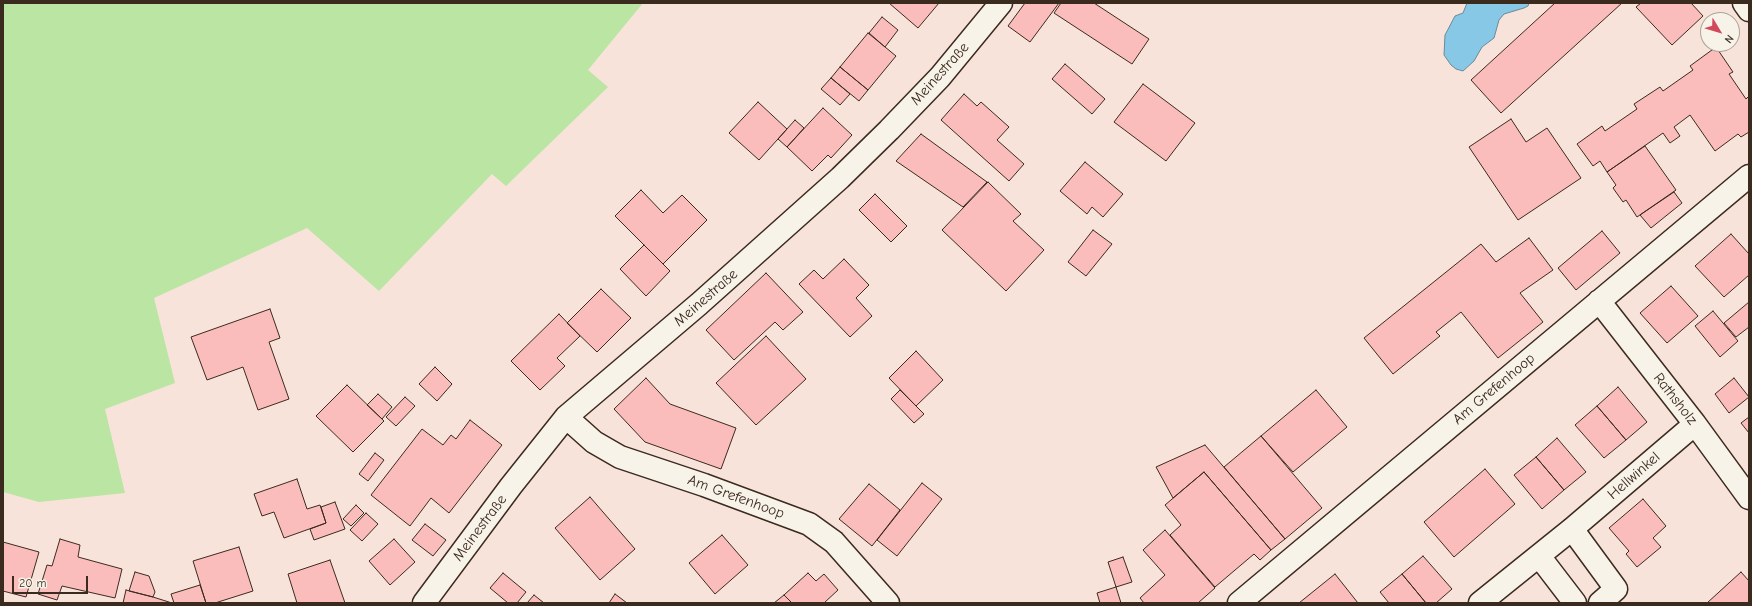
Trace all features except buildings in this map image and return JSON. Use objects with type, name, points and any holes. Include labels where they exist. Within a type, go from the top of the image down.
[{"type":"street","name":"Meinestraße","points":[[424,603],[511,486],[566,417],[699,304],[840,178],[940,77],[1001,3]]},
{"type":"street","points":[[1744,3],[1749,10]]},
{"type":"street","name":"Am Grefenhoop","points":[[1239,603],[1749,176]]},
{"type":"street","name":"Rathsholz","points":[[1599,301],[1695,424],[1749,498]]},
{"type":"street","name":"Am Grefenhoop","points":[[566,417],[594,442],[620,457],[704,485],[809,524],[834,542],[888,603]]},
{"type":"street","name":"Hellwinkel","points":[[1480,603],[1572,529],[1695,424]]},
{"type":"street","points":[[1572,529],[1616,589],[1600,603]]},
{"type":"street","points":[[1539,556],[1575,603]]},
{"type":"green space","points":[[3,3],[643,3],[588,70],[608,87],[506,186],[492,174],[379,291],[307,228],[154,298],[175,383],[105,409],[125,493],[39,502],[3,492]]},
{"type":"water","points":[[1467,3],[1529,3],[1528,6],[1524,8],[1504,14],[1499,20],[1494,38],[1482,47],[1474,61],[1463,71],[1456,69],[1451,65],[1444,55],[1445,35],[1455,16],[1463,13]]}]
